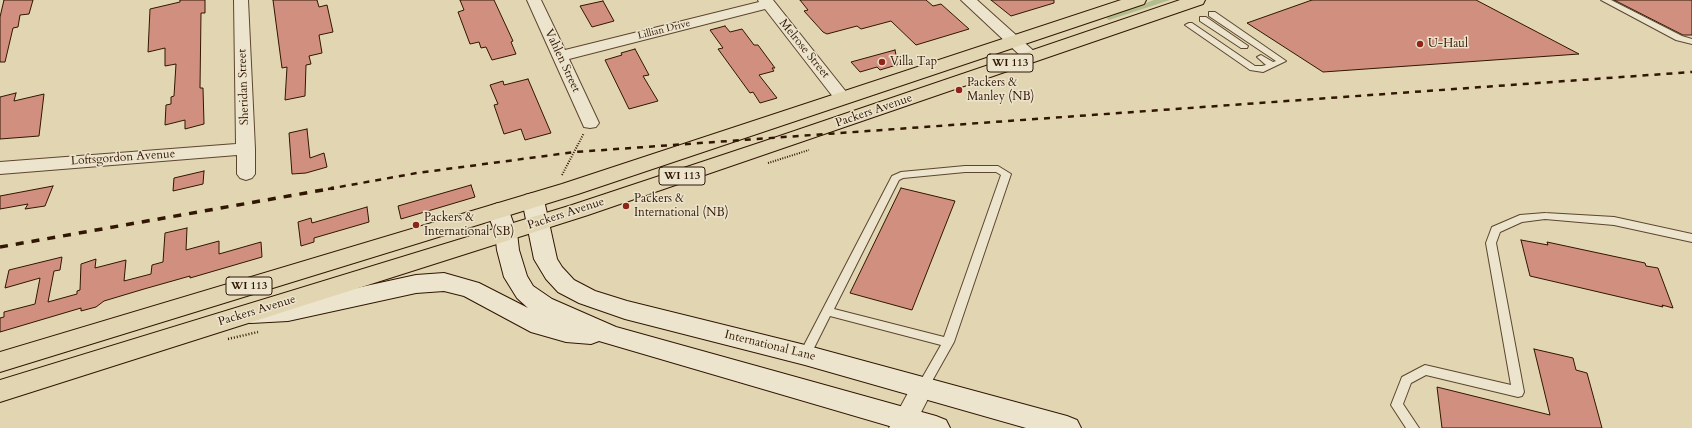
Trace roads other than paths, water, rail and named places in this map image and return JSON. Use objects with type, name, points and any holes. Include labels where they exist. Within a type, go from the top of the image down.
[{"type":"main road","name":"WI 113","points":[[843,98],[1013,40],[1138,0]]},
{"type":"main road","name":"Packers Avenue","points":[[0,391],[506,233],[768,148],[1030,56],[1197,0]]},
{"type":"main road","name":"Packers Avenue","points":[[0,362],[498,211],[675,155],[843,98]]},
{"type":"main road","name":"International Lane","points":[[533,200],[546,259],[554,273],[566,286],[587,297],[625,310],[804,355],[1067,428]]},
{"type":"main road","points":[[498,211],[506,233],[510,260],[516,277],[525,292],[543,306],[610,335],[903,423],[936,428]]},
{"type":"main road","points":[[244,315],[288,312],[416,284],[444,282],[471,289],[540,325],[566,332],[610,335]]},
{"type":"street","name":"Sheridan Street","points":[[241,0],[246,174]]},
{"type":"street","name":"Vahlen Street","points":[[534,0],[590,123]]},
{"type":"street","points":[[968,0],[1030,56]]},
{"type":"street","name":"Lillian Drive","points":[[560,56],[766,2]]},
{"type":"street","name":"Melrose Street","points":[[766,2],[843,98]]},
{"type":"street","name":"Loftsgordon Avenue","points":[[0,168],[246,149]]},
{"type":"street","points":[[903,423],[923,387]]},
{"type":"lane","points":[[1605,0],[1679,38],[1692,42]]},
{"type":"lane","points":[[1189,25],[1253,68],[1263,69],[1282,62],[1212,14]]},
{"type":"lane","points":[[1203,19],[1244,46]]},
{"type":"lane","points":[[1261,57],[1272,65]]},
{"type":"lane","points":[[804,355],[895,178],[901,175],[958,169],[998,169],[1006,174],[948,342],[923,387]]},
{"type":"lane","points":[[1413,428],[1397,405],[1406,380],[1425,370],[1518,392],[1491,243],[1496,230],[1520,219],[1545,216],[1614,221],[1692,238]]},
{"type":"lane","points":[[827,311],[948,342]]},
{"type":"railway","points":[[328,189],[417,173],[575,152],[1692,72]]},
{"type":"railway","points":[[0,247],[334,188]]},
{"type":"place","name":"U-Haul","points":[[1420,44]]},
{"type":"place","name":"Villa Tap","points":[[882,62]]},
{"type":"place","name":"Packers & Manley (NB)","points":[[959,90]]},
{"type":"place","name":"Packers & International (NB)","points":[[626,206]]},
{"type":"place","name":"Packers & International (SB)","points":[[416,225]]}]
